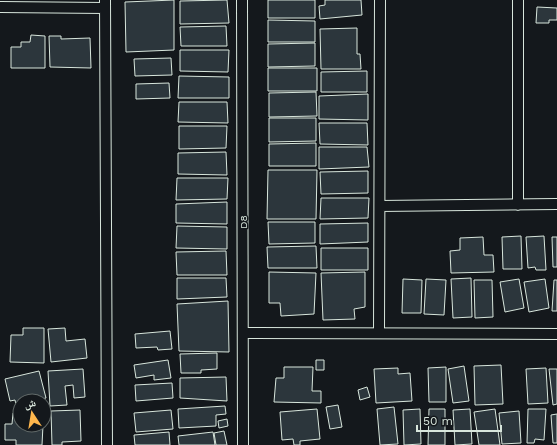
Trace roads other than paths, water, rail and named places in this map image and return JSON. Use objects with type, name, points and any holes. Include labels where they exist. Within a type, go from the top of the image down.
[{"type":"street","name":"D8","points":[[242,0],[244,445]]},
{"type":"street","points":[[380,0],[380,333]]},
{"type":"street","points":[[518,0],[518,205]]},
{"type":"street","points":[[0,8],[105,4],[107,445]]},
{"type":"street","points":[[380,206],[557,204]]},
{"type":"street","points":[[243,333],[557,334]]}]
